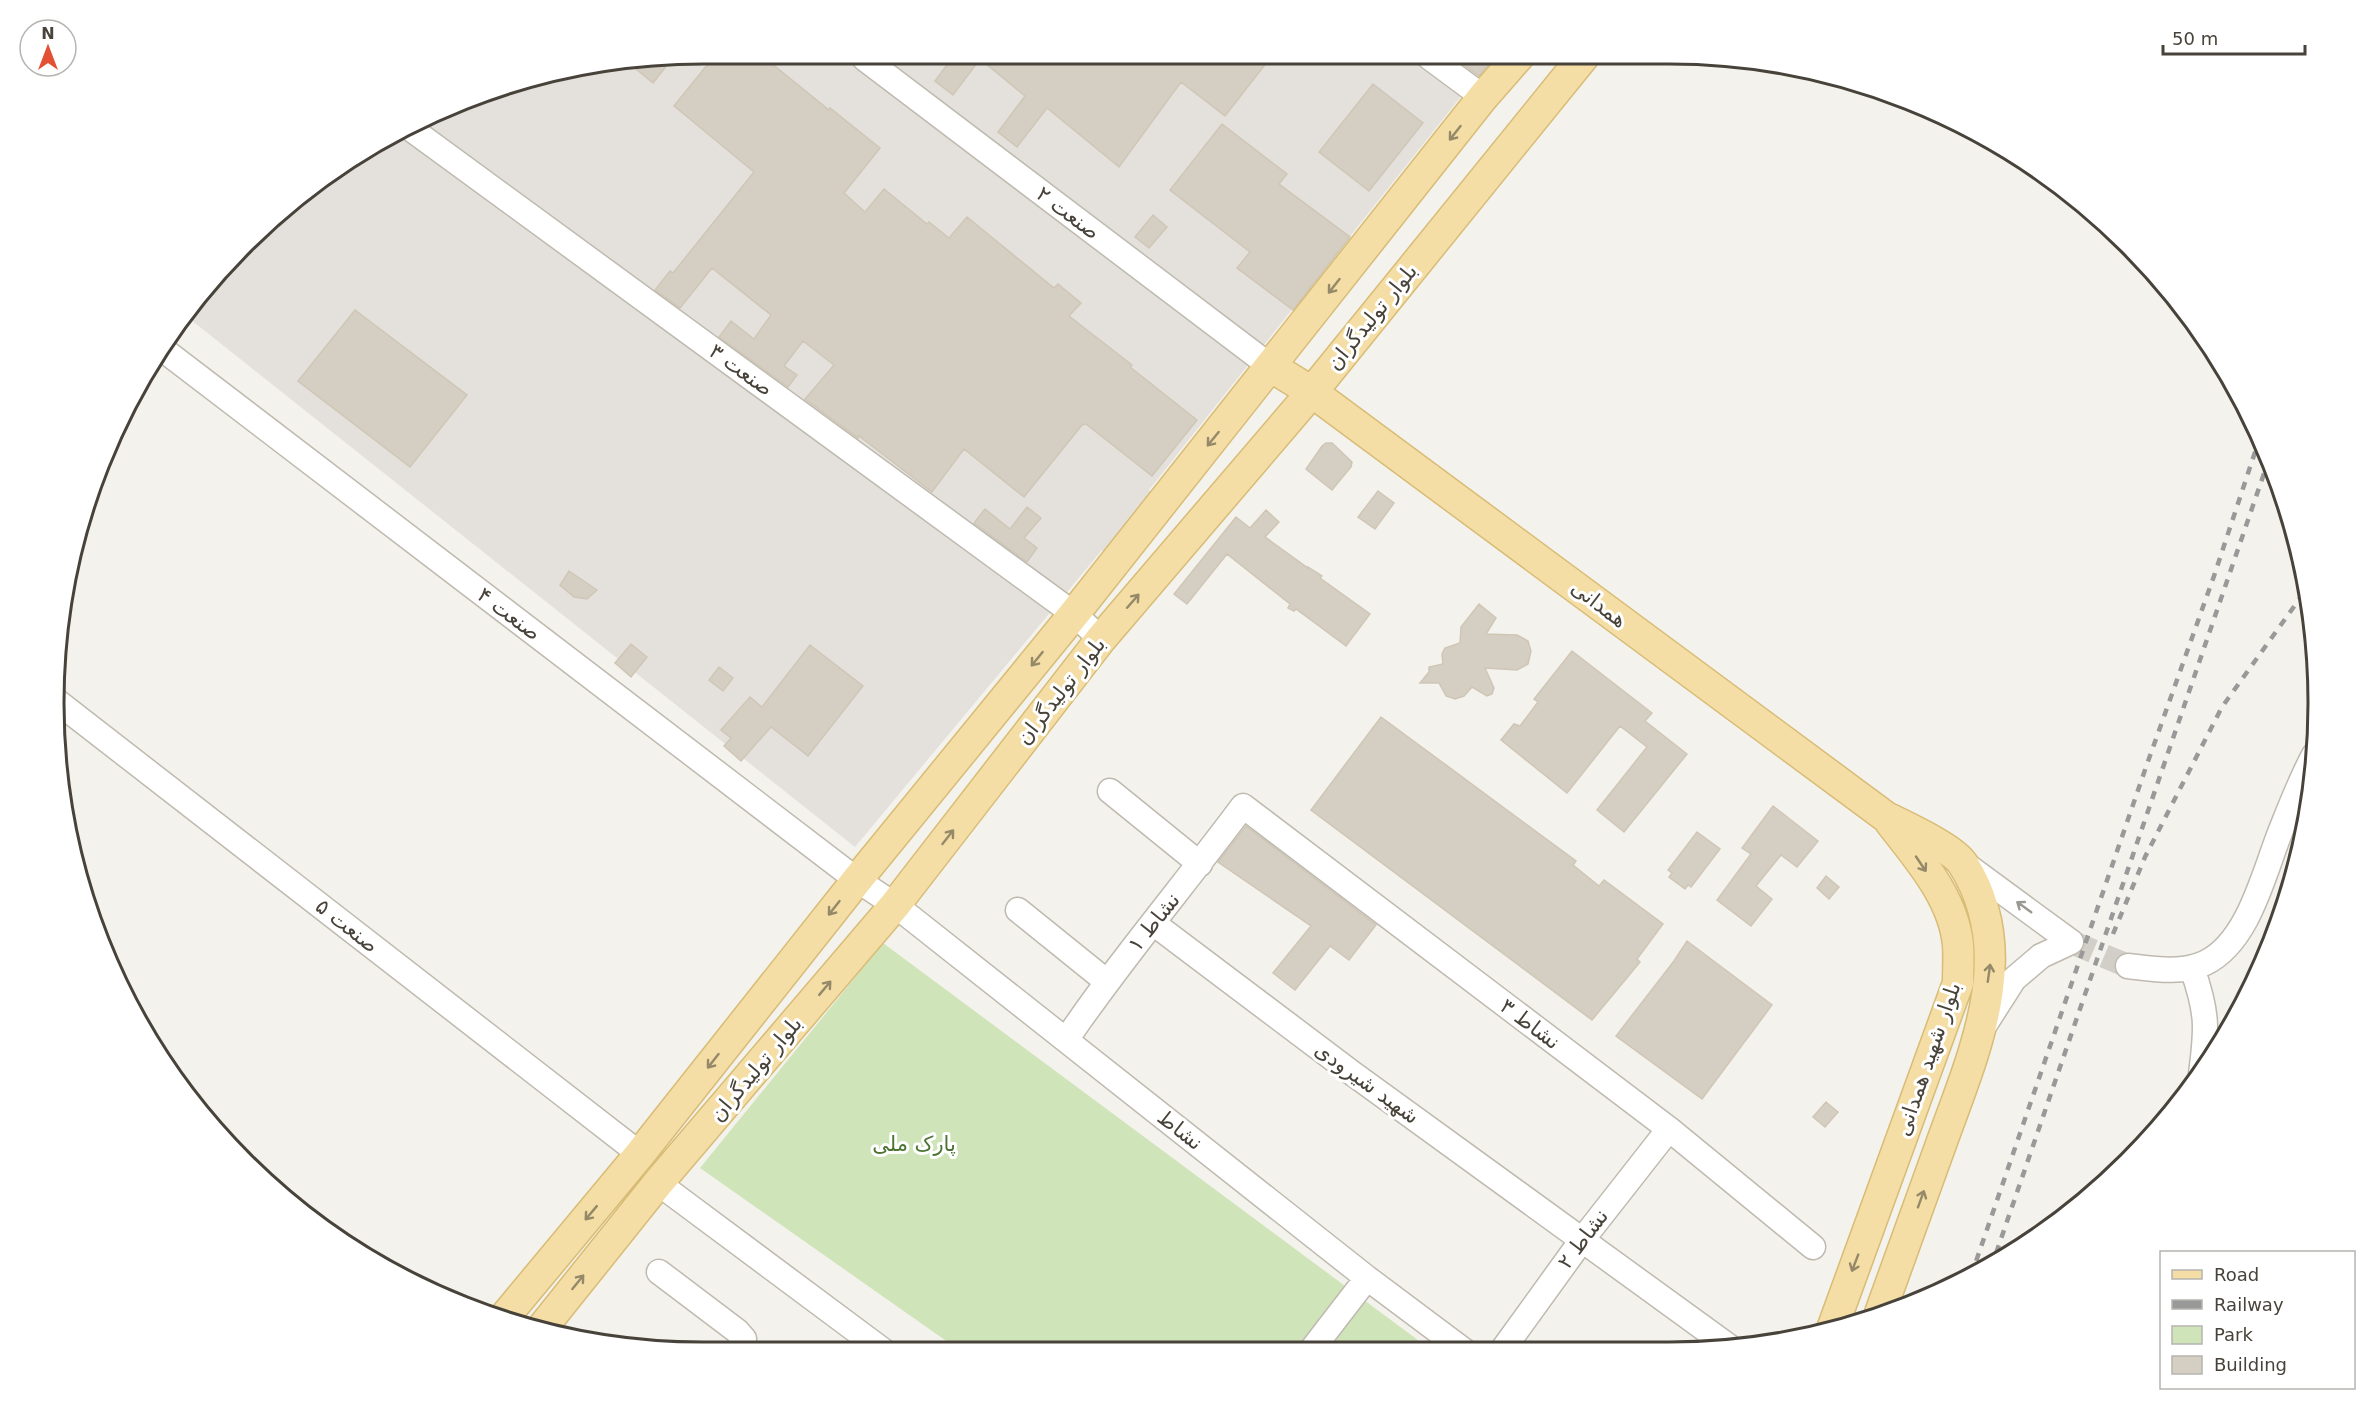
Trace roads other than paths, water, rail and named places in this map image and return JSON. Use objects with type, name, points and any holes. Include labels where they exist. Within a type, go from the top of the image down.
[{"type":"main road","name":"بلوار تولیدگران","points":[[509,1312],[640,1154],[857,880],[1074,614],[1483,97],[1512,64]]},
{"type":"main road","name":"بلوار تولیدگران","points":[[546,1323],[658,1183],[895,905],[1101,639],[1312,392],[1578,64]]},
{"type":"main road","name":"همدانی","points":[[1270,366],[1312,392],[1886,817]]},
{"type":"main road","points":[[1886,817],[1923,835],[1962,862]]},
{"type":"main road","name":"بلوار شهید همدانی","points":[[1835,1321],[1958,982],[1958,943],[1946,903],[1921,862],[1886,817]]},
{"type":"main road","name":"بلوار شهید همدانی","points":[[1882,1306],[1982,1030],[1990,963],[1990,939],[1983,908],[1962,862]]},
{"type":"main road","points":[[1868,1227],[1906,1241]]},
{"type":"street","name":"صنعت ۲","points":[[872,64],[1270,366]]},
{"type":"street","points":[[1438,64],[1483,97]]},
{"type":"street","name":"صنعت ۳","points":[[416,133],[1074,614],[1101,639]]},
{"type":"street","name":"صنعت ۴","points":[[168,354],[857,880],[895,905]]},
{"type":"street","name":"صنعت ۵","points":[[64,707],[640,1154]]},
{"type":"street","points":[[2128,966],[2163,970],[2192,968],[2207,962],[2229,946],[2242,925],[2304,779]]},
{"type":"street","points":[[1110,791],[1200,864]]},
{"type":"street","name":"نشاط ۱","points":[[1066,1040],[1106,981],[1154,923],[1243,806]]},
{"type":"street","name":"نشاط ۳","points":[[1243,806],[1669,1129],[1813,1247]]},
{"type":"street","points":[[1962,862],[2071,942],[2041,956],[2014,979],[1982,1030]]},
{"type":"street","name":"نشاط","points":[[895,905],[1367,1278],[1453,1342]]},
{"type":"street","points":[[1018,910],[1106,981]]},
{"type":"street","name":"شهید شیرودی","points":[[1154,923],[1352,1073],[1720,1340]]},
{"type":"street","points":[[2192,968],[2205,1011],[2206,1035],[2203,1055]]},
{"type":"street","name":"نشاط ۲","points":[[1508,1342],[1582,1240],[1669,1129]]},
{"type":"street","points":[[658,1183],[872,1342]]},
{"type":"street","points":[[659,1272],[737,1331],[744,1339],[744,1342]]},
{"type":"street","points":[[1318,1342],[1367,1278]]},
{"type":"tunnel","points":[[2071,942],[2128,966]]},
{"type":"railway","points":[[1975,1265],[2256,450]]},
{"type":"railway","points":[[1996,1253],[2265,471]]},
{"type":"railway","points":[[2113,934],[2145,857],[2222,707],[2299,599]]},
{"type":"park label","name":"پارک ملی","points":[[914,1144]]}]
